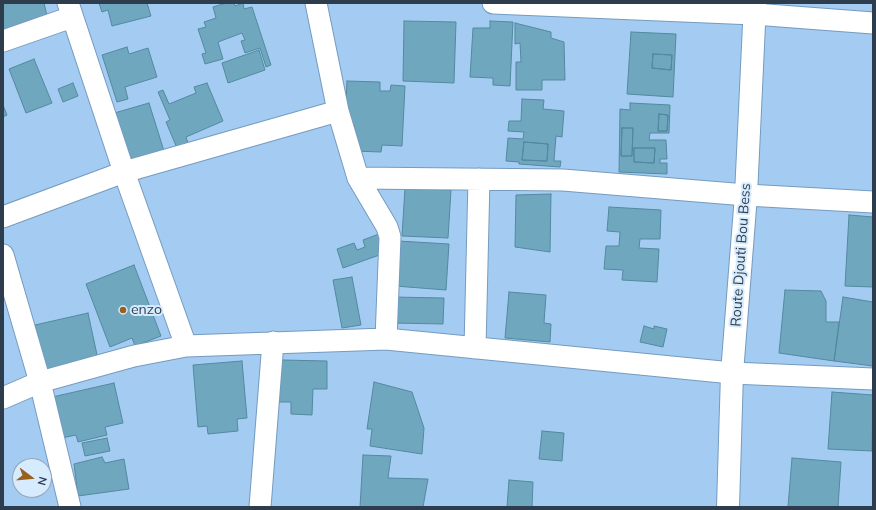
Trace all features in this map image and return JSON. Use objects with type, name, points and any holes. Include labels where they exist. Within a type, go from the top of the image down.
[{"type":"main road","name":"Route Djouti Bou Bess","points":[[728,507],[732,373],[746,195],[755,8]]},
{"type":"street","points":[[316,3],[338,111],[358,178],[387,227],[390,237],[386,339]]},
{"type":"street","points":[[493,3],[755,8],[873,23]]},
{"type":"street","points":[[3,42],[70,10],[124,172],[186,346]]},
{"type":"street","points":[[3,216],[124,172],[338,111]]},
{"type":"street","points":[[358,178],[563,180],[746,195],[873,202]]},
{"type":"street","points":[[475,348],[479,179]]},
{"type":"street","points":[[3,255],[40,382],[70,507]]},
{"type":"street","points":[[3,398],[40,382],[134,356],[186,346],[386,339],[732,373],[873,379]]},
{"type":"street","points":[[260,507],[272,342]]},
{"type":"building","points":[[3,3],[44,3],[48,20],[3,30]]},
{"type":"building","points":[[99,3],[147,3],[151,16],[112,26],[108,10],[102,12]]},
{"type":"building","points":[[226,3],[234,3],[235,6],[243,3],[244,9],[252,7],[271,65],[266,67],[260,48],[245,53],[241,41],[245,40],[242,33],[218,42],[223,59],[205,64],[202,54],[206,53],[198,29],[206,27],[204,22],[216,18],[213,7]]},
{"type":"building","points":[[404,21],[456,22],[454,83],[403,81]]},
{"type":"building","points":[[490,21],[513,22],[510,86],[493,85],[493,78],[470,77],[473,28],[490,28]]},
{"type":"building","points":[[515,23],[551,32],[551,38],[564,42],[565,80],[542,80],[542,90],[516,90],[516,62],[521,62],[520,43],[515,44]]},
{"type":"building","points":[[631,32],[676,34],[673,97],[627,94]],"holes":[[[653,54],[672,55],[671,70],[652,68]]]},
{"type":"building","points":[[127,47],[129,54],[148,48],[157,77],[125,87],[128,99],[117,102],[102,55]]},
{"type":"building","points":[[259,50],[265,70],[228,83],[222,63]]},
{"type":"building","points":[[653,54],[672,55],[671,70],[652,68]]},
{"type":"building","points":[[34,59],[52,103],[26,113],[9,69]]},
{"type":"building","points":[[347,81],[380,82],[380,91],[390,91],[391,85],[405,86],[402,146],[382,145],[381,152],[353,151],[354,125],[345,124]]},
{"type":"building","points":[[73,83],[78,96],[63,102],[58,89]]},
{"type":"building","points":[[207,83],[223,121],[186,137],[188,143],[177,148],[166,122],[170,120],[158,92],[163,90],[169,104],[196,93],[194,87]]},
{"type":"building","points":[[522,99],[544,100],[543,109],[564,111],[562,137],[556,136],[554,161],[561,161],[560,167],[519,164],[519,162],[506,161],[508,138],[523,139],[524,132],[508,131],[509,121],[521,121]],"holes":[[[524,142],[548,144],[547,161],[522,160]]]},
{"type":"building","points":[[149,103],[164,151],[126,164],[111,114]]},
{"type":"building","points":[[630,103],[670,105],[669,133],[650,133],[649,140],[666,140],[667,159],[660,159],[660,163],[667,163],[667,174],[619,172],[620,109],[630,110]],"holes":[[[659,114],[668,115],[667,131],[658,131]],[[622,128],[633,128],[632,156],[621,156]],[[634,148],[655,148],[654,163],[634,162]]]},
{"type":"building","points":[[3,105],[7,115],[3,117]]},
{"type":"building","points":[[659,114],[668,115],[667,131],[658,131]]},
{"type":"building","points":[[622,128],[633,128],[632,156],[621,156]]},
{"type":"building","points":[[524,142],[548,144],[547,161],[522,160]]},
{"type":"building","points":[[634,148],[655,148],[654,163],[634,162]]},
{"type":"building","points":[[405,188],[451,190],[448,238],[402,236]]},
{"type":"building","points":[[551,194],[550,252],[515,247],[516,195]]},
{"type":"building","points":[[609,207],[661,210],[660,239],[640,239],[639,248],[659,249],[657,282],[622,280],[623,270],[604,269],[606,246],[619,246],[620,232],[607,231]]},
{"type":"building","points":[[849,215],[873,217],[873,287],[845,286]]},
{"type":"building","points":[[379,234],[385,253],[343,268],[337,249],[354,243],[357,250],[365,247],[363,240]]},
{"type":"building","points":[[398,241],[449,244],[446,290],[395,286]]},
{"type":"building","name":"enzo","points":[[134,265],[161,336],[135,346],[132,338],[110,347],[86,284]]},
{"type":"building","points":[[352,277],[361,325],[342,328],[333,280]]},
{"type":"building","points":[[785,290],[821,291],[826,301],[826,322],[839,322],[834,361],[779,353]]},
{"type":"building","points":[[509,292],[546,295],[544,323],[551,324],[550,342],[505,338]]},
{"type":"building","points":[[393,297],[444,298],[443,324],[392,323]]},
{"type":"building","points":[[843,297],[873,302],[873,366],[834,361]]},
{"type":"building","name":"enzo","points":[[88,313],[99,364],[46,376],[35,325]]},
{"type":"building","points":[[644,326],[654,329],[654,326],[667,329],[663,347],[640,342]]},
{"type":"building","points":[[282,360],[327,361],[327,389],[313,389],[312,415],[291,414],[291,402],[277,402]]},
{"type":"building","points":[[242,361],[247,418],[237,419],[238,431],[208,434],[207,426],[198,427],[193,365]]},
{"type":"building","points":[[374,382],[412,392],[424,428],[422,454],[370,446],[372,429],[367,429]]},
{"type":"building","points":[[114,383],[123,423],[105,427],[107,435],[78,442],[76,435],[57,439],[48,398]]},
{"type":"building","points":[[832,392],[873,395],[872,451],[828,449]]},
{"type":"building","points":[[542,431],[564,433],[562,461],[539,459]]},
{"type":"building","points":[[107,438],[110,451],[85,456],[82,443]]},
{"type":"building","points":[[363,455],[391,456],[388,478],[428,479],[423,507],[360,507]]},
{"type":"building","points":[[102,457],[105,463],[124,459],[129,489],[78,496],[74,464]]},
{"type":"building","points":[[792,458],[841,462],[838,507],[788,507]]},
{"type":"building","points":[[509,480],[533,482],[532,507],[507,507]]},
{"type":"place","name":"enzo","points":[[123,310]]}]
